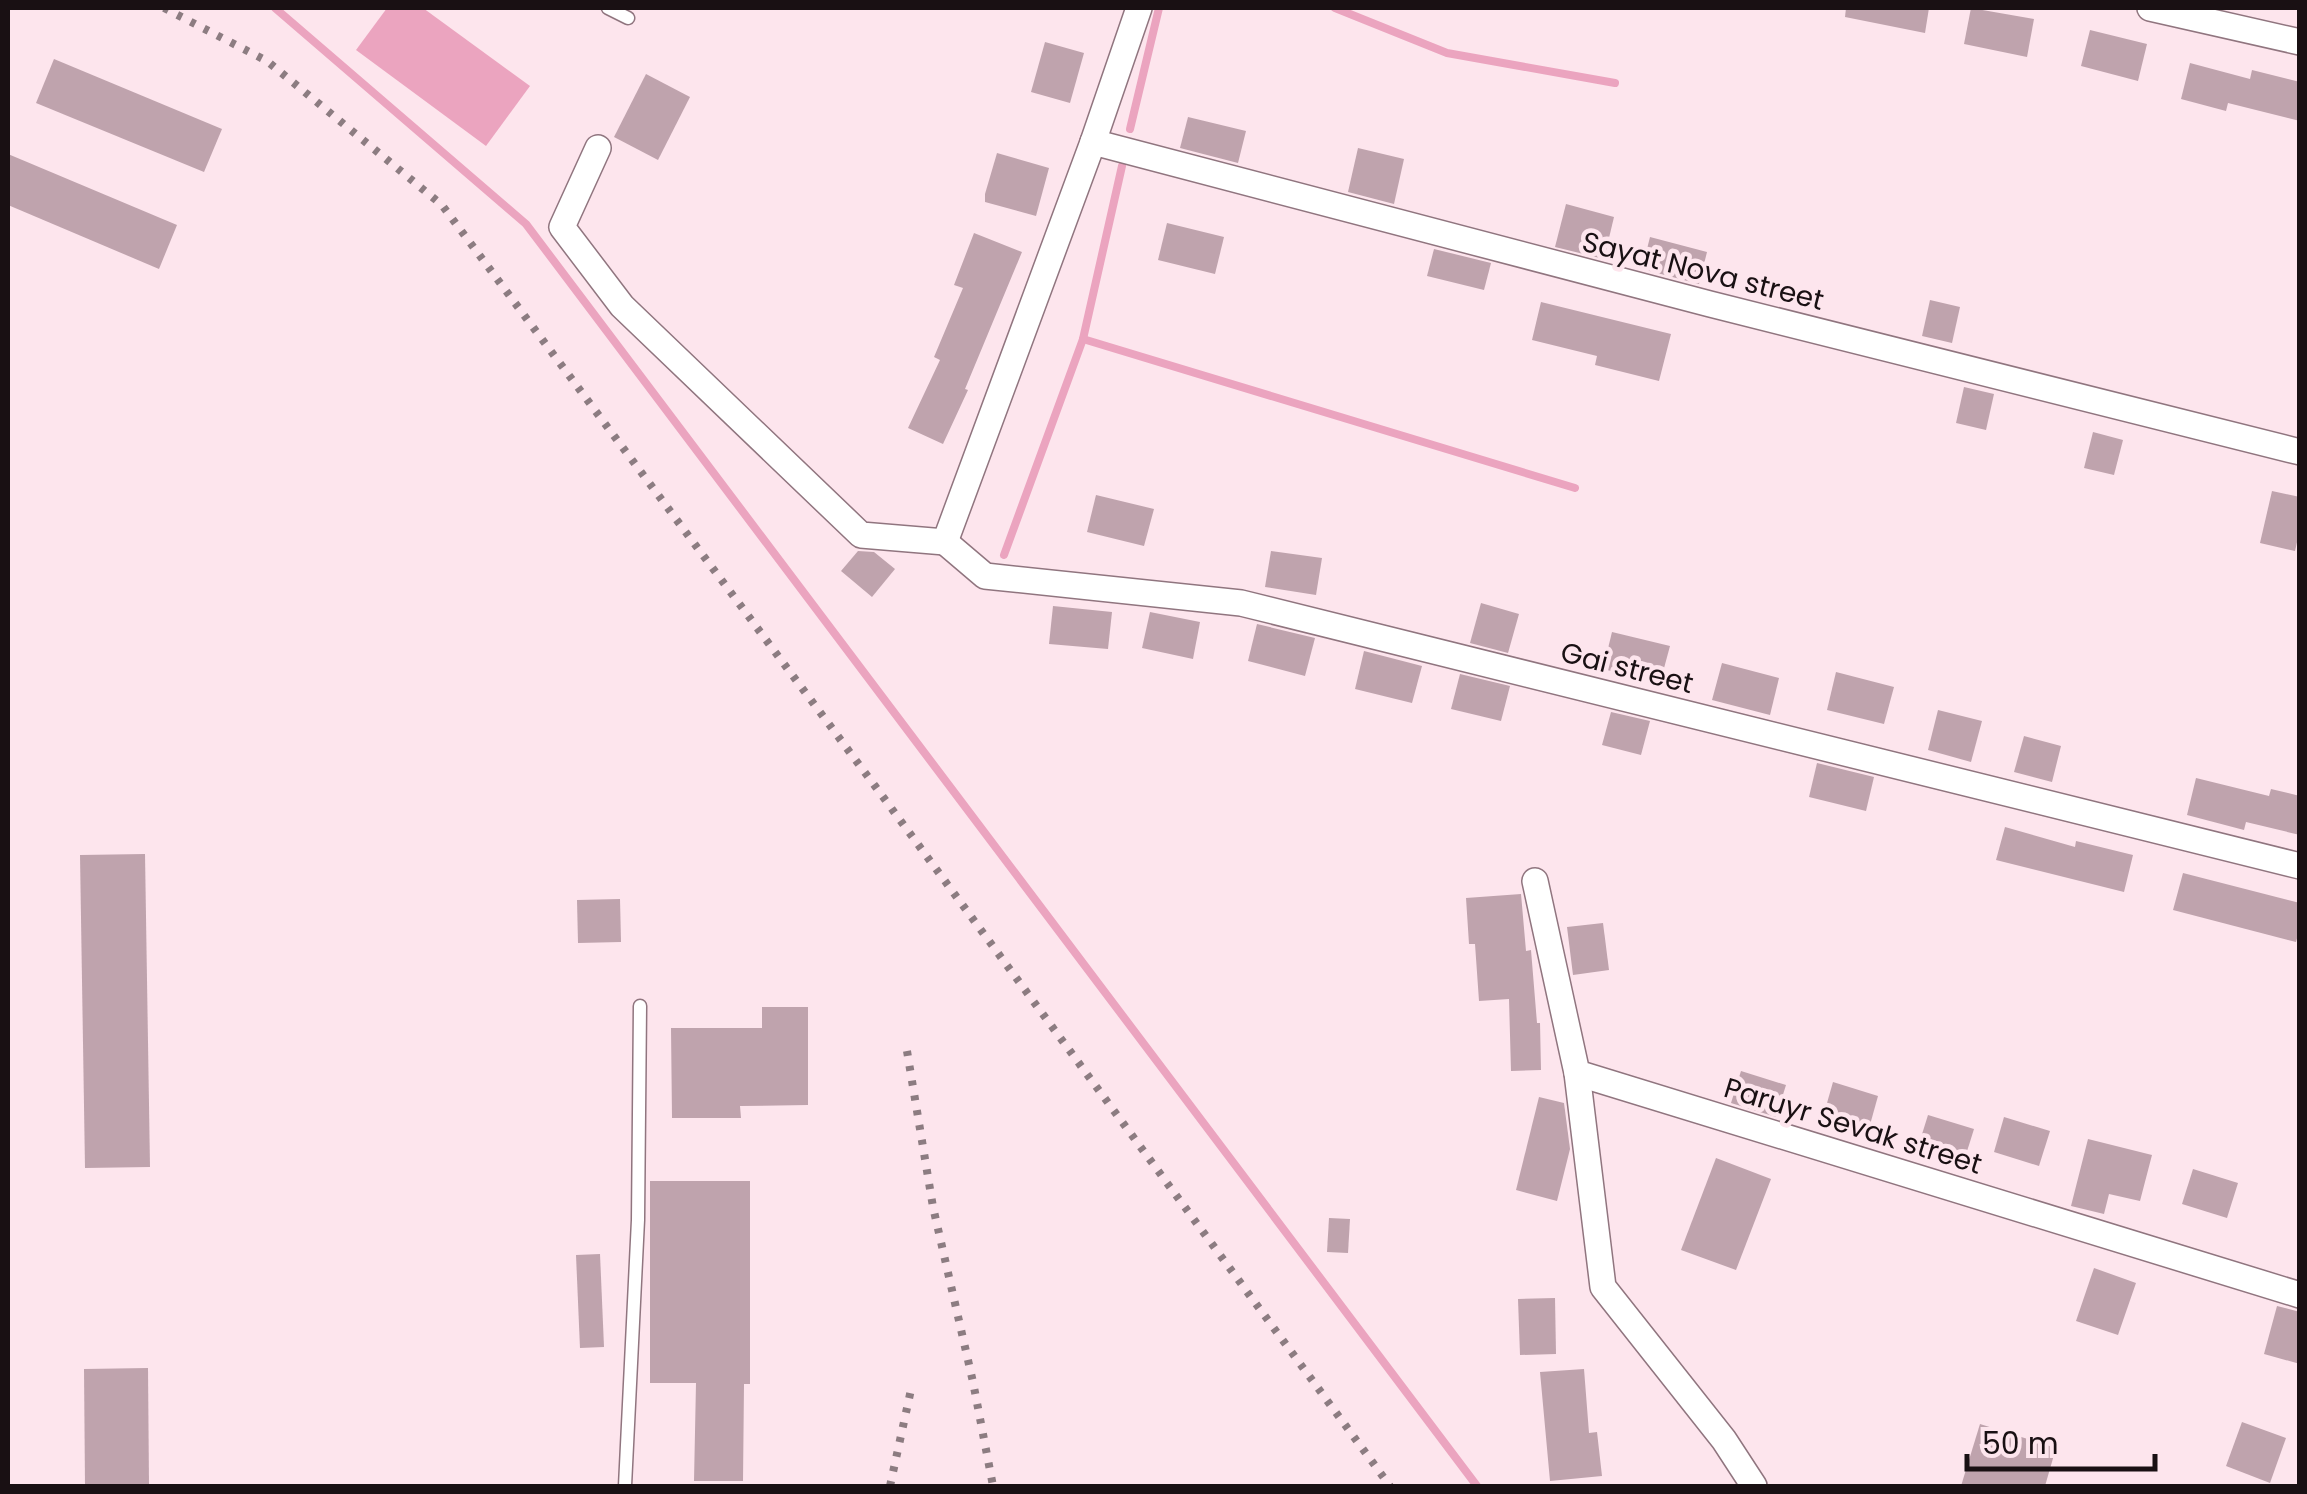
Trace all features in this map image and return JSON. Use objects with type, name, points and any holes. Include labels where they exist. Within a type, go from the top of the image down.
[{"type":"street","points":[[598,148],[562,227],[622,306],[861,536],[945,542],[1139,8]]},
{"type":"street","points":[[2150,8],[2300,42]]},
{"type":"street","name":"Sayat Nova street","points":[[1093,142],[1710,304],[2300,452]]},
{"type":"street","name":"Gai street","points":[[945,542],[985,576],[1241,603],[2300,866]]},
{"type":"street","points":[[1534,881],[1577,1073],[1603,1287],[1724,1440],[1754,1486]]},
{"type":"street","name":"Paruyr Sevak street","points":[[1577,1073],[2300,1295]]},
{"type":"lane","points":[[608,8],[628,18]]},
{"type":"lane","points":[[625,1486],[638,1220],[640,1006]]},
{"type":"shaded area","points":[[387,8],[423,8],[530,86],[486,146],[356,50]]},
{"type":"building","points":[[1846,8],[1929,8],[1925,33],[1845,17]]},
{"type":"building","points":[[1971,8],[2034,19],[2027,57],[1964,44]]},
{"type":"building","points":[[2090,30],[2147,44],[2138,81],[2081,66]]},
{"type":"building","points":[[1045,42],[1084,53],[1070,103],[1031,92]]},
{"type":"building","points":[[54,59],[222,129],[204,172],[36,103]]},
{"type":"building","points":[[2190,63],[2250,79],[2252,70],[2300,82],[2300,121],[2228,103],[2226,111],[2181,99]]},
{"type":"building","points":[[646,74],[690,97],[658,160],[614,137]]},
{"type":"building","points":[[1188,117],[1246,131],[1238,163],[1180,148]]},
{"type":"building","points":[[1358,148],[1404,159],[1394,204],[1348,192]]},
{"type":"building","points":[[997,153],[1049,168],[1036,216],[985,202]]},
{"type":"building","points":[[8,154],[177,225],[159,269],[8,205]]},
{"type":"building","points":[[1566,204],[1614,217],[1604,259],[1555,247]]},
{"type":"building","points":[[1167,223],[1224,237],[1215,274],[1158,260]]},
{"type":"building","points":[[974,233],[1022,252],[943,444],[908,428],[940,360],[934,357],[963,288],[954,285]]},
{"type":"building","points":[[1650,237],[1707,252],[1699,284],[1642,269]]},
{"type":"building","points":[[1434,249],[1491,263],[1484,290],[1427,276]]},
{"type":"building","points":[[1930,300],[1960,307],[1952,343],[1922,336]]},
{"type":"building","points":[[1541,302],[1671,334],[1659,381],[1595,365],[1597,356],[1532,340]]},
{"type":"building","points":[[1964,387],[1994,394],[1986,430],[1956,423]]},
{"type":"building","points":[[2093,432],[2123,440],[2114,475],[2084,468]]},
{"type":"building","points":[[2272,491],[2300,497],[2295,551],[2260,543]]},
{"type":"building","points":[[1096,495],[1154,509],[1144,546],[1087,532]]},
{"type":"building","points":[[858,551],[874,552],[895,569],[872,597],[841,571]]},
{"type":"building","points":[[1271,551],[1322,558],[1316,595],[1265,587]]},
{"type":"building","points":[[1481,603],[1519,614],[1508,653],[1470,643]]},
{"type":"building","points":[[1053,606],[1112,612],[1108,649],[1049,644]]},
{"type":"building","points":[[1150,612],[1200,622],[1193,659],[1142,648]]},
{"type":"building","points":[[1257,624],[1315,638],[1305,676],[1248,661]]},
{"type":"building","points":[[1612,632],[1670,646],[1660,683],[1603,669]]},
{"type":"building","points":[[1364,651],[1422,666],[1412,703],[1355,689]]},
{"type":"building","points":[[1722,663],[1779,678],[1770,715],[1712,700]]},
{"type":"building","points":[[1836,672],[1894,687],[1884,724],[1827,710]]},
{"type":"building","points":[[1460,674],[1510,686],[1501,721],[1451,709]]},
{"type":"building","points":[[1938,710],[1982,721],[1971,762],[1928,750]]},
{"type":"building","points":[[1611,712],[1650,721],[1641,755],[1602,745]]},
{"type":"building","points":[[2024,736],[2061,746],[2052,782],[2014,772]]},
{"type":"building","points":[[1817,763],[1874,777],[1866,811],[1809,797]]},
{"type":"building","points":[[2196,778],[2269,796],[2271,789],[2300,796],[2300,835],[2246,822],[2244,830],[2187,815]]},
{"type":"building","points":[[2005,827],[2075,847],[2076,841],[2133,855],[2124,892],[1996,860]]},
{"type":"building","points":[[145,854],[150,1167],[85,1168],[80,855]]},
{"type":"building","points":[[2183,873],[2300,903],[2296,942],[2173,910]]},
{"type":"building","points":[[1521,894],[1526,951],[1531,950],[1540,1023],[1541,1070],[1511,1071],[1509,999],[1479,1001],[1475,944],[1469,944],[1466,898]]},
{"type":"building","points":[[620,899],[621,942],[578,943],[577,900]]},
{"type":"building","points":[[1603,923],[1609,970],[1573,975],[1567,927]]},
{"type":"building","points":[[762,1007],[808,1007],[808,1105],[740,1106],[741,1118],[672,1118],[671,1028],[762,1028]]},
{"type":"building","points":[[1741,1071],[1786,1085],[1776,1117],[1731,1103]]},
{"type":"building","points":[[1833,1082],[1878,1096],[1868,1132],[1823,1117]]},
{"type":"building","points":[[1539,1097],[1564,1103],[1570,1149],[1557,1201],[1516,1190]]},
{"type":"building","points":[[1928,1115],[1974,1129],[1963,1164],[1917,1150]]},
{"type":"building","points":[[2004,1117],[2050,1131],[2039,1166],[1994,1152]]},
{"type":"building","points":[[2088,1139],[2152,1155],[2140,1201],[2109,1194],[2104,1214],[2071,1206]]},
{"type":"building","points":[[1716,1158],[1771,1179],[1736,1270],[1681,1250]]},
{"type":"building","points":[[2193,1169],[2238,1183],[2227,1218],[2182,1204]]},
{"type":"building","points":[[650,1181],[750,1181],[750,1384],[744,1384],[743,1481],[694,1481],[696,1383],[650,1383]]},
{"type":"building","points":[[1329,1218],[1350,1219],[1348,1253],[1327,1252]]},
{"type":"building","points":[[600,1254],[604,1347],[580,1348],[576,1255]]},
{"type":"building","points":[[2094,1268],[2136,1283],[2118,1335],[2076,1321]]},
{"type":"building","points":[[1555,1298],[1556,1354],[1520,1355],[1518,1299]]},
{"type":"building","points":[[2277,1306],[2300,1312],[2300,1364],[2264,1354]]},
{"type":"building","points":[[148,1368],[149,1486],[85,1486],[84,1369]]},
{"type":"building","points":[[1584,1369],[1589,1433],[1597,1432],[1602,1476],[1550,1481],[1540,1372]]},
{"type":"building","points":[[2242,1422],[2286,1438],[2270,1483],[2226,1466]]},
{"type":"building","points":[[1980,1424],[2056,1448],[2045,1486],[1961,1486]]},
{"type":"waterway","points":[[275,8],[526,224],[1477,1486]]},
{"type":"waterway","points":[[1130,129],[1159,8]]},
{"type":"waterway","points":[[1335,8],[1447,53],[1615,83]]},
{"type":"waterway","points":[[1004,555],[1083,339],[1122,166]]},
{"type":"waterway","points":[[1083,339],[1575,488]]},
{"type":"railway","points":[[164,8],[267,61],[442,205],[1390,1486]]},
{"type":"railway","points":[[907,1051],[933,1207],[993,1486]]},
{"type":"railway","points":[[890,1486],[912,1385]]}]
